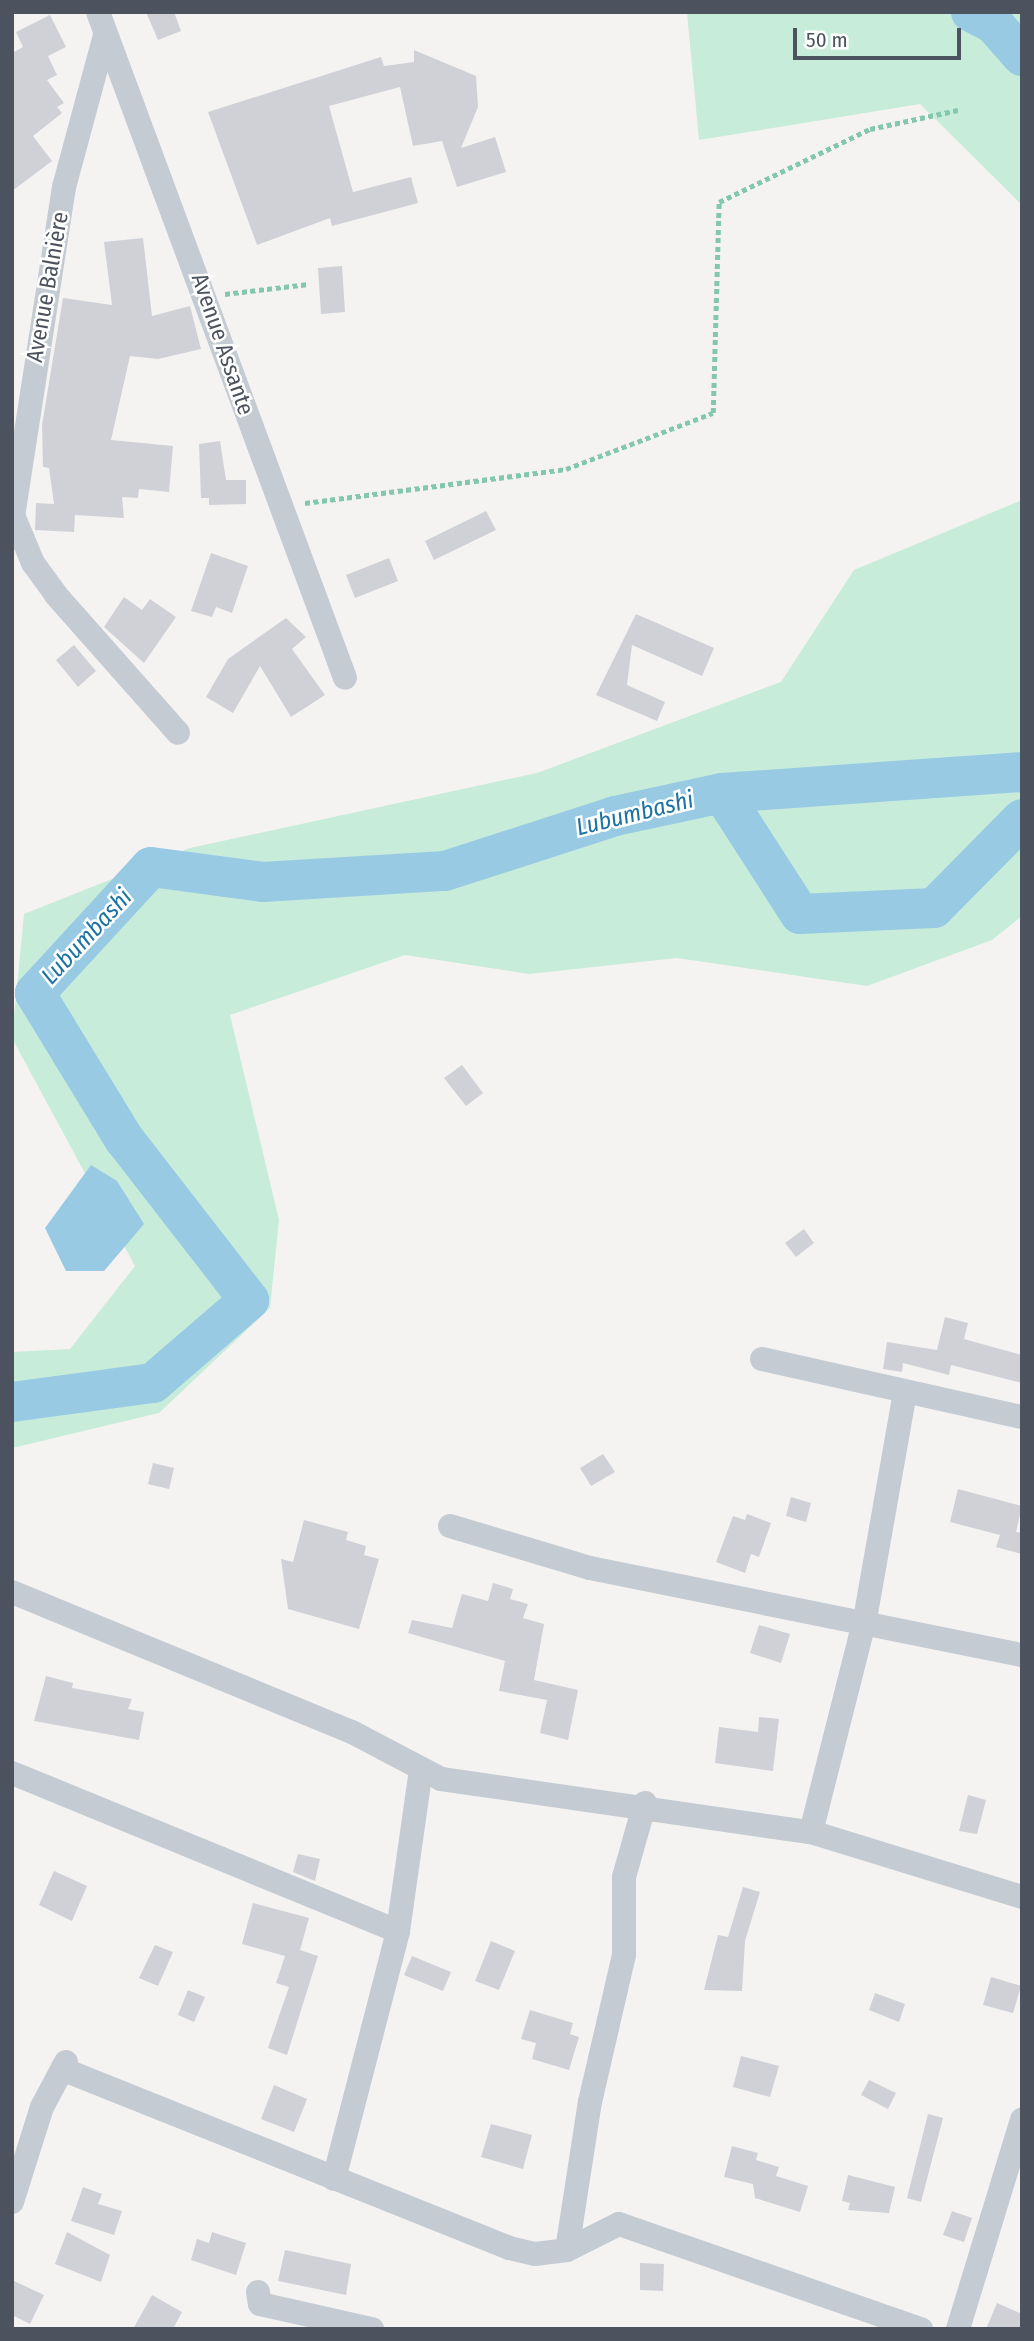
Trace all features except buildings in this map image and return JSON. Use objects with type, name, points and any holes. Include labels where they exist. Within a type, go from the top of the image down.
[{"type":"street","name":"Avenue Assante","points":[[98,12],[104,39],[207,296],[279,506],[345,678]]},
{"type":"street","name":"Avenue Balnière","points":[[104,39],[64,187],[12,492],[18,533],[33,563],[178,733]]},
{"type":"street","points":[[762,1359],[1022,1417]]},
{"type":"street","points":[[811,1832],[864,1619],[905,1391]]},
{"type":"street","points":[[450,1526],[590,1568],[864,1619],[1022,1655]]},
{"type":"street","points":[[12,1592],[352,1732],[421,1770],[474,1787],[645,1803],[811,1832],[1022,1897]]},
{"type":"street","points":[[334,2179],[398,1931],[421,1770]]},
{"type":"street","points":[[12,1773],[398,1931]]},
{"type":"street","points":[[567,2250],[587,2113],[624,1955],[624,1877],[645,1803]]},
{"type":"street","points":[[12,2202],[42,2107],[64,2066],[334,2179],[509,2248],[535,2254],[567,2250],[607,2225],[636,2228],[921,2329]]},
{"type":"street","points":[[958,2329],[1022,2120]]},
{"type":"street","points":[[258,2292],[260,2304],[372,2329]]},
{"type":"path","points":[[279,506],[566,469],[713,413],[719,202],[870,129],[958,110]]},
{"type":"path","points":[[207,296],[308,284]]},
{"type":"green space","points":[[687,12],[1022,12],[1022,205],[920,104],[699,140]]},
{"type":"green space","points":[[1022,500],[1022,916],[992,940],[867,986],[677,958],[529,974],[405,955],[230,1015],[279,1220],[270,1308],[159,1413],[12,1448],[12,1352],[70,1349],[135,1266],[12,1038],[24,914],[190,848],[537,773],[781,682],[854,570]]},
{"type":"water","points":[[91,1165],[117,1181],[144,1224],[104,1271],[66,1271],[45,1228]]},
{"type":"waterway","name":"Lubumbashi","points":[[971,12],[993,23],[1022,56]]},
{"type":"waterway","name":"Lubumbashi","points":[[722,793],[1022,772]]},
{"type":"waterway","name":"Lubumbashi","points":[[12,1402],[153,1383],[249,1300],[124,1139],[35,993],[151,867],[263,882],[445,871],[615,816],[722,793],[800,914],[934,908],[1022,819]]}]
